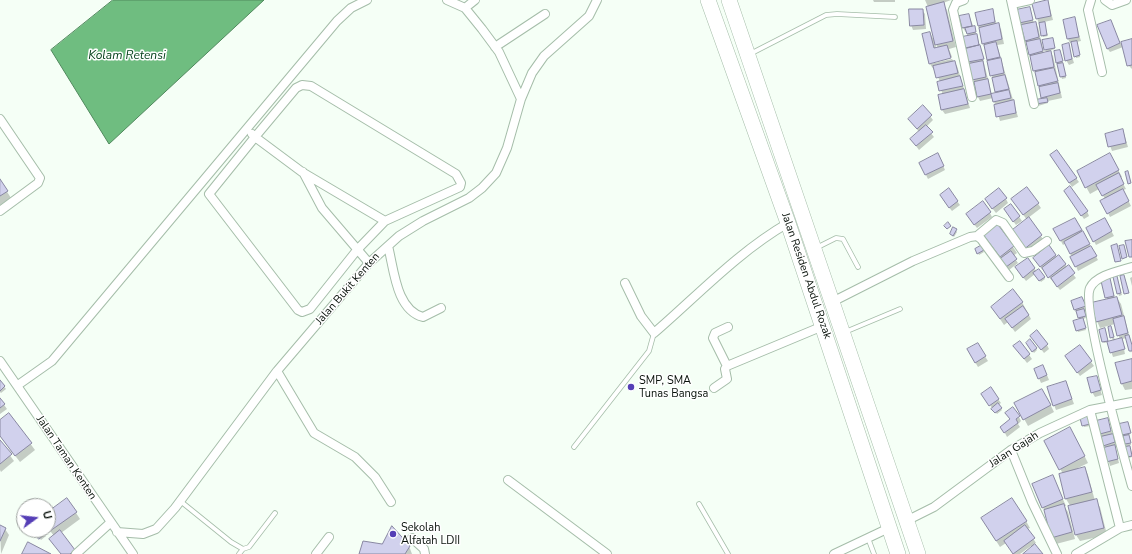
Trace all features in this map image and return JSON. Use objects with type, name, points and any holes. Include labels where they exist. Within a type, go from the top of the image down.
[{"type":"highway","name":"Jalan Residen Abdul Rozak","points":[[708,0],[788,223],[898,554]]},
{"type":"highway","name":"Jalan Residen Abdul Rozak","points":[[729,0],[918,554]]},
{"type":"street","points":[[18,385],[52,361],[337,21],[351,8],[367,0]]},
{"type":"street","points":[[447,0],[465,8],[495,46],[521,99]]},
{"type":"street","points":[[465,8],[475,0]]},
{"type":"street","name":"Jalan Bukit Kenten","points":[[117,532],[138,534],[153,530],[175,508],[179,500],[277,371],[369,263],[388,246],[423,221],[469,198],[482,188],[496,173],[507,148],[521,99],[532,73],[544,56],[589,16],[597,0]]},
{"type":"street","points":[[964,0],[956,3],[953,10],[972,97]]},
{"type":"street","points":[[1030,0],[1011,2],[1034,104]]},
{"type":"street","points":[[1091,0],[1088,10],[1102,72]]},
{"type":"street","points":[[1106,0],[1112,5],[1126,0]]},
{"type":"street","points":[[495,46],[545,14]]},
{"type":"street","points":[[309,85],[456,174],[459,178],[460,187],[385,221],[357,250],[310,309],[302,312],[298,310],[209,194],[255,137],[296,88],[309,85]]},
{"type":"street","points":[[0,119],[40,178],[38,183],[0,211]]},
{"type":"street","points":[[246,129],[302,172],[385,221]]},
{"type":"street","points":[[302,172],[322,208],[369,263]]},
{"type":"street","points":[[832,302],[912,261],[961,240],[977,236],[996,220],[1003,223],[1024,253],[1033,251],[1047,241]]},
{"type":"street","points":[[625,283],[641,316],[654,333],[743,254],[763,238],[788,223]]},
{"type":"street","points":[[977,236],[1009,277]]},
{"type":"street","points":[[388,246],[399,289],[407,308],[414,314],[422,317],[441,308]]},
{"type":"street","points":[[1132,267],[1098,279],[1092,284],[1088,294],[1092,324],[1111,407],[1132,486]]},
{"type":"street","points":[[727,366],[823,326]]},
{"type":"street","points":[[714,388],[727,379],[725,368],[727,366],[713,338],[715,333],[728,327]]},
{"type":"street","name":"Jalan Taman Kenten","points":[[0,361],[3,372],[18,385],[110,523],[133,554]]},
{"type":"street","points":[[277,371],[314,433],[355,457],[375,477],[391,502]]},
{"type":"street","name":"Jalan Gajah","points":[[906,521],[934,507],[1011,450],[1060,423],[1090,410],[1132,402]]},
{"type":"street","points":[[1090,410],[1120,528]]},
{"type":"street","points":[[1011,450],[1032,502],[1056,554]]},
{"type":"street","points":[[508,480],[607,554]]},
{"type":"street","points":[[76,554],[110,523]]},
{"type":"street","points":[[1076,554],[1120,528],[1132,525]]},
{"type":"street","points":[[834,554],[889,528]]},
{"type":"street","points":[[316,554],[329,537]]},
{"type":"street","points":[[412,538],[424,549],[425,554]]},
{"type":"lane","points":[[748,55],[826,15],[895,16]]},
{"type":"lane","points":[[814,249],[836,238],[843,239],[858,267]]},
{"type":"lane","points":[[842,333],[900,309]]},
{"type":"lane","points":[[574,447],[649,352],[654,333]]},
{"type":"lane","points":[[179,500],[231,542],[243,549]]},
{"type":"lane","points":[[699,504],[728,554]]},
{"type":"lane","points":[[239,554],[243,549],[249,547],[275,513]]},
{"type":"lane","points":[[868,538],[874,554]]},
{"type":"water","name":"Kolam Retensi","points":[[113,0],[264,0],[109,144],[51,50]]},
{"type":"building","points":[[1048,0],[1051,16],[1036,19],[1032,4]]},
{"type":"building","points":[[944,2],[953,41],[935,45],[926,7]]},
{"type":"building","points":[[1030,7],[1033,20],[1019,23],[1016,10]]},
{"type":"building","points":[[909,9],[923,9],[924,25],[910,26]]},
{"type":"building","points":[[993,9],[995,22],[978,26],[975,13]]},
{"type":"building","points":[[969,14],[972,26],[962,28],[959,16]]},
{"type":"building","points":[[1075,17],[1079,37],[1067,39],[1063,20]]},
{"type":"building","points":[[1111,20],[1120,43],[1107,49],[1097,25]]},
{"type":"building","points":[[1036,22],[1039,37],[1025,41],[1021,25]]},
{"type":"building","points":[[1045,22],[1047,35],[1041,36],[1039,23]]},
{"type":"building","points":[[999,23],[1002,39],[982,44],[979,28]]},
{"type":"building","points":[[975,26],[976,32],[967,34],[965,28]]},
{"type":"building","points":[[930,32],[934,48],[947,45],[951,58],[929,64],[922,34]]},
{"type":"building","points":[[977,34],[979,45],[965,48],[962,37]]},
{"type":"building","points":[[1053,38],[1055,48],[1044,50],[1042,40]]},
{"type":"building","points":[[1040,39],[1043,51],[1029,55],[1026,42]]},
{"type":"building","points":[[1132,39],[1132,65],[1127,66],[1121,42]]},
{"type":"building","points":[[1077,41],[1080,55],[1074,57],[1071,42]]},
{"type":"building","points":[[996,42],[1000,57],[987,60],[984,45]]},
{"type":"building","points":[[1069,43],[1072,59],[1065,61],[1062,45]]},
{"type":"building","points":[[980,45],[984,59],[968,62],[965,49]]},
{"type":"building","points":[[1060,50],[1063,61],[1056,63],[1054,51]]},
{"type":"building","points":[[1051,51],[1054,67],[1033,71],[1030,56]]},
{"type":"building","points":[[1001,58],[1004,73],[990,76],[987,61]]},
{"type":"building","points":[[955,61],[958,73],[936,78],[933,66]]},
{"type":"building","points":[[983,61],[986,77],[972,80],[968,64]]},
{"type":"building","points":[[1063,63],[1066,76],[1060,77],[1057,64]]},
{"type":"building","points":[[1054,68],[1058,81],[1038,86],[1035,72]]},
{"type":"building","points":[[1005,75],[1009,89],[995,92],[992,78]]},
{"type":"building","points":[[960,76],[963,86],[939,91],[937,82]]},
{"type":"building","points":[[988,79],[991,94],[977,97],[974,82]]},
{"type":"building","points":[[1058,83],[1060,93],[1041,98],[1039,87]]},
{"type":"building","points":[[964,89],[968,104],[941,110],[938,95]]},
{"type":"building","points":[[1009,90],[1011,98],[993,102],[991,94]]},
{"type":"building","points":[[1047,98],[1048,102],[1036,104],[1035,100]]},
{"type":"building","points":[[1014,100],[1016,113],[996,117],[994,105]]},
{"type":"building","points":[[923,105],[932,115],[917,129],[908,119]]},
{"type":"building","points":[[926,125],[933,132],[916,146],[910,139]]},
{"type":"building","points":[[1123,129],[1126,143],[1108,147],[1105,134]]},
{"type":"building","points":[[1057,150],[1077,178],[1069,183],[1050,155]]},
{"type":"building","points":[[938,153],[944,166],[925,175],[919,163]]},
{"type":"building","points":[[1110,153],[1119,170],[1085,188],[1077,171]]},
{"type":"building","points":[[1128,171],[1131,183],[1128,184],[1125,172]]},
{"type":"building","points":[[1119,173],[1124,184],[1102,196],[1096,185]]},
{"type":"building","points":[[0,179],[8,191],[0,196]]},
{"type":"building","points":[[1070,186],[1088,211],[1081,216],[1064,191]]},
{"type":"building","points":[[1027,187],[1039,203],[1023,215],[1011,199]]},
{"type":"building","points":[[949,188],[958,201],[949,208],[940,195]]},
{"type":"building","points":[[999,188],[1007,198],[992,209],[985,199]]},
{"type":"building","points":[[1123,189],[1129,201],[1107,214],[1100,201]]},
{"type":"building","points":[[983,201],[991,212],[974,225],[966,214]]},
{"type":"building","points":[[1011,204],[1020,216],[1013,222],[1004,209]]},
{"type":"building","points":[[1029,217],[1042,235],[1023,250],[1010,232]]},
{"type":"building","points":[[1075,218],[1082,230],[1060,241],[1053,229]]},
{"type":"building","points":[[1105,218],[1112,231],[1093,242],[1086,228]]},
{"type":"building","points":[[948,222],[951,226],[947,229],[944,226]]},
{"type":"building","points":[[996,222],[1014,246],[1000,257],[982,233]]},
{"type":"building","points":[[953,227],[957,229],[953,236],[950,234]]},
{"type":"building","points":[[1083,231],[1090,244],[1070,254],[1064,242]]},
{"type":"building","points":[[1132,240],[1132,257],[1129,257],[1125,241]]},
{"type":"building","points":[[1117,244],[1121,261],[1115,262],[1111,246]]},
{"type":"building","points":[[982,245],[984,250],[977,254],[975,249]]},
{"type":"building","points":[[1049,245],[1056,255],[1040,267],[1033,258]]},
{"type":"building","points":[[1124,245],[1127,257],[1122,259],[1119,246]]},
{"type":"building","points":[[1091,246],[1097,256],[1075,267],[1070,257]]},
{"type":"building","points":[[1011,251],[1017,259],[1006,267],[1000,259]]},
{"type":"building","points":[[1059,255],[1066,264],[1048,278],[1042,268]]},
{"type":"building","points":[[1028,258],[1035,268],[1023,278],[1015,267]]},
{"type":"building","points":[[1069,265],[1075,273],[1057,287],[1051,278]]},
{"type":"building","points":[[1039,269],[1045,277],[1039,281],[1033,273]]},
{"type":"building","points":[[1124,275],[1129,293],[1124,294],[1120,276]]},
{"type":"building","points":[[1117,276],[1121,293],[1117,294],[1113,277]]},
{"type":"building","points":[[1110,278],[1114,296],[1105,298],[1101,281]]},
{"type":"building","points":[[1013,289],[1023,302],[1000,319],[991,307]]},
{"type":"building","points":[[1082,297],[1086,306],[1074,310],[1071,301]]},
{"type":"building","points":[[1117,297],[1122,315],[1096,322],[1091,303]]},
{"type":"building","points":[[1023,306],[1029,315],[1012,328],[1005,319]]},
{"type":"building","points":[[1084,309],[1086,316],[1078,318],[1076,311]]},
{"type":"building","points":[[1124,316],[1128,333],[1117,336],[1113,319]]},
{"type":"building","points":[[1083,318],[1086,328],[1076,331],[1073,321]]},
{"type":"building","points":[[1111,326],[1114,337],[1110,338],[1108,327]]},
{"type":"building","points":[[1105,328],[1108,341],[1102,342],[1099,330]]},
{"type":"building","points":[[1037,330],[1048,344],[1041,350],[1030,336]]},
{"type":"building","points":[[1129,335],[1132,351],[1129,351],[1125,336]]},
{"type":"building","points":[[1122,338],[1125,349],[1110,353],[1107,342]]},
{"type":"building","points":[[1030,339],[1037,348],[1032,352],[1026,343]]},
{"type":"building","points":[[1020,341],[1030,354],[1024,359],[1013,346]]},
{"type":"building","points":[[978,343],[986,356],[975,363],[967,349]]},
{"type":"building","points":[[1080,345],[1092,361],[1077,373],[1065,356]]},
{"type":"building","points":[[1132,359],[1132,381],[1121,384],[1115,363]]},
{"type":"building","points":[[1043,365],[1047,375],[1038,379],[1034,369]]},
{"type":"building","points":[[1097,376],[1101,390],[1091,393],[1087,378]]},
{"type":"building","points":[[0,380],[5,386],[0,391]]},
{"type":"building","points":[[1066,381],[1072,399],[1053,406],[1047,387]]},
{"type":"building","points":[[991,387],[999,399],[989,406],[981,394]]},
{"type":"building","points":[[1042,389],[1051,405],[1023,420],[1014,403]]},
{"type":"building","points":[[0,398],[5,404],[0,408]]},
{"type":"building","points":[[998,403],[1002,408],[995,413],[991,409]]},
{"type":"building","points":[[1013,407],[1020,416],[1016,419],[1018,423],[1004,433],[1000,427],[1010,419],[1005,413]]},
{"type":"building","points":[[9,413],[32,443],[15,456],[0,436],[0,420]]},
{"type":"building","points":[[1088,416],[1090,424],[1082,426],[1080,418]]},
{"type":"building","points":[[1108,418],[1111,431],[1100,434],[1096,421]]},
{"type":"building","points":[[1128,422],[1131,433],[1122,435],[1119,424]]},
{"type":"building","points":[[1070,427],[1085,456],[1059,470],[1044,441]]},
{"type":"building","points":[[1113,434],[1115,442],[1103,446],[1100,437]]},
{"type":"building","points":[[1129,435],[1131,443],[1125,444],[1123,436]]},
{"type":"building","points":[[0,440],[12,454],[0,464]]},
{"type":"building","points":[[1115,445],[1118,459],[1106,462],[1103,448]]},
{"type":"building","points":[[1130,446],[1132,456],[1127,457],[1125,447]]},
{"type":"building","points":[[1085,467],[1092,492],[1065,499],[1059,474]]},
{"type":"building","points":[[1053,475],[1063,499],[1042,508],[1032,484]]},
{"type":"building","points":[[67,498],[77,512],[56,527],[56,506]]},
{"type":"building","points":[[1012,498],[1027,521],[996,541],[981,518]]},
{"type":"building","points":[[1097,499],[1104,528],[1075,535],[1068,506]]},
{"type":"building","points":[[1064,504],[1072,532],[1051,538],[1044,510]]},
{"type":"building","points":[[0,525],[6,528],[0,541]]},
{"type":"building","points":[[1025,525],[1035,538],[1013,554],[1004,541]]},
{"type":"building","name":"Sekolah Alfatah LDII","points":[[392,526],[410,546],[405,554],[359,554],[363,541],[382,544]]},
{"type":"building","points":[[60,530],[75,550],[70,554],[61,554],[49,539],[56,538],[56,533]]},
{"type":"building","points":[[28,542],[51,554],[22,554]]},
{"type":"building","points":[[1035,544],[1043,554],[1023,554]]},
{"type":"place","name":"SMP, SMA Tunas Bangsa","points":[[631,387]]},
{"type":"place","name":"Sekolah Alfatah LDII","points":[[393,534]]}]
